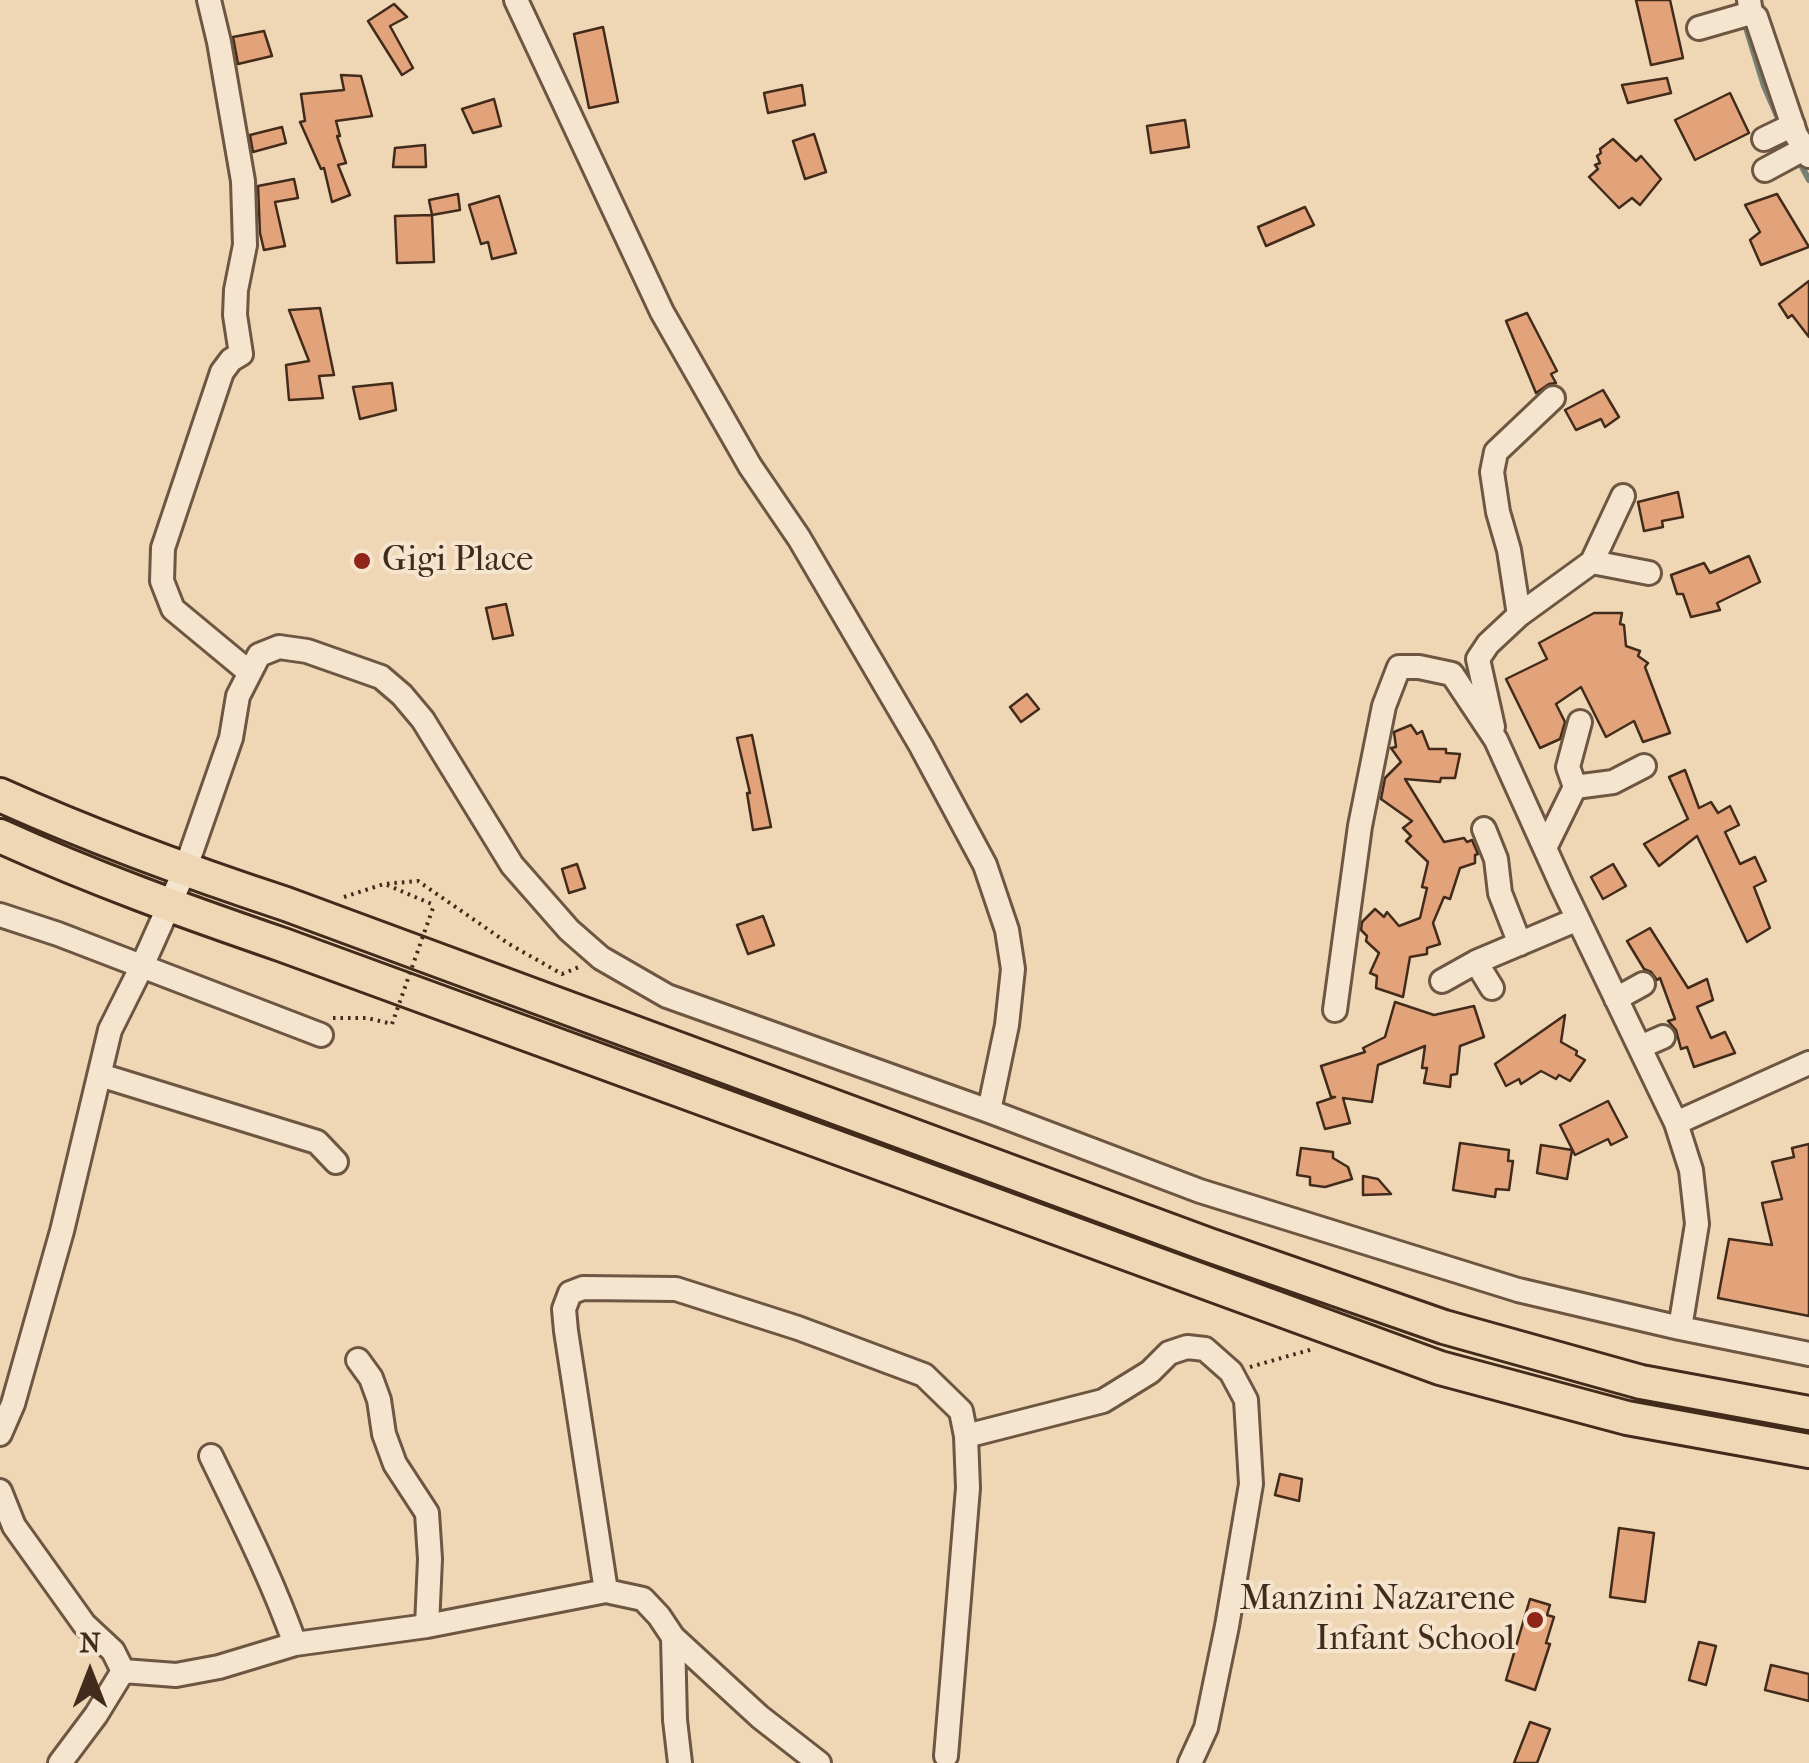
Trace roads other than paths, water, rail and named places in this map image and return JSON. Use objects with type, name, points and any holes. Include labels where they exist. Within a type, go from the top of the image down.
[{"type":"highway","points":[[0,796],[185,870],[1209,1245],[1444,1327],[1641,1382],[1809,1414]]},
{"type":"highway","points":[[0,836],[169,906],[1440,1368],[1627,1418],[1809,1451]]},
{"type":"street","points":[[209,0],[243,181],[245,245],[234,314],[241,354],[222,372],[163,548],[162,581],[173,609],[249,672]]},
{"type":"street","points":[[516,0],[662,312],[750,466],[799,538],[921,746],[985,864],[1008,930],[1012,968],[1008,1024],[989,1111]]},
{"type":"street","points":[[1699,28],[1750,6],[1804,144]]},
{"type":"street","points":[[1764,140],[1804,144]]},
{"type":"street","points":[[1765,170],[1804,144]]},
{"type":"street","points":[[1519,615],[1510,550],[1498,512],[1492,472],[1496,452],[1553,398]]},
{"type":"street","points":[[1496,740],[1478,659],[1519,615],[1592,562],[1623,496]]},
{"type":"street","points":[[1592,562],[1649,572]]},
{"type":"street","points":[[0,1434],[13,1404],[56,1250],[110,1030],[185,870],[230,738],[238,696],[259,655],[279,648],[307,651],[381,677],[402,695],[423,720],[512,864],[569,930],[601,958],[667,996],[1200,1191],[1518,1290],[1809,1354]]},
{"type":"street","points":[[1335,1010],[1360,826],[1384,706],[1399,667],[1452,674],[1496,740],[1676,1123],[1691,1170],[1697,1224],[1680,1328]]},
{"type":"street","points":[[1545,848],[1575,787],[1568,767],[1580,722]]},
{"type":"street","points":[[1575,787],[1613,782],[1644,766]]},
{"type":"street","points":[[1484,829],[1496,859],[1500,893],[1520,944]]},
{"type":"street","points":[[0,915],[321,1034]]},
{"type":"street","points":[[1442,981],[1578,918]]},
{"type":"street","points":[[1476,962],[1492,988]]},
{"type":"street","points":[[1616,999],[1642,984]]},
{"type":"street","points":[[1640,1047],[1663,1037]]},
{"type":"street","points":[[1676,1123],[1809,1063]]},
{"type":"street","points":[[100,1075],[317,1142],[336,1162]]},
{"type":"street","points":[[606,1590],[566,1331],[564,1309],[570,1293],[582,1288],[676,1288],[924,1375],[960,1411],[966,1436],[968,1488],[946,1756]]},
{"type":"street","points":[[966,1436],[1104,1401],[1150,1372],[1168,1353],[1187,1347],[1205,1349],[1231,1372],[1246,1400],[1251,1484],[1206,1728],[1190,1763]]},
{"type":"street","points":[[358,1360],[371,1378],[379,1400],[384,1434],[395,1464],[427,1514],[430,1559],[426,1626]]},
{"type":"street","points":[[211,1456],[280,1601],[295,1644]]},
{"type":"street","points":[[0,1491],[14,1526],[84,1624],[113,1651],[123,1671]]},
{"type":"street","points":[[123,1671],[176,1675],[220,1668],[295,1644],[426,1626],[606,1590],[643,1599],[674,1637],[760,1717],[819,1763]]},
{"type":"street","points":[[674,1637],[680,1763]]},
{"type":"street","points":[[60,1763],[123,1671]]},
{"type":"waterway","points":[[1744,21],[1781,125]]},
{"type":"waterway","points":[[1800,163],[1809,180]]},
{"type":"place","name":"Gigi Place","points":[[362,561]]},
{"type":"place","name":"Manzini Nazarene Infant School","points":[[1535,1620]]}]
